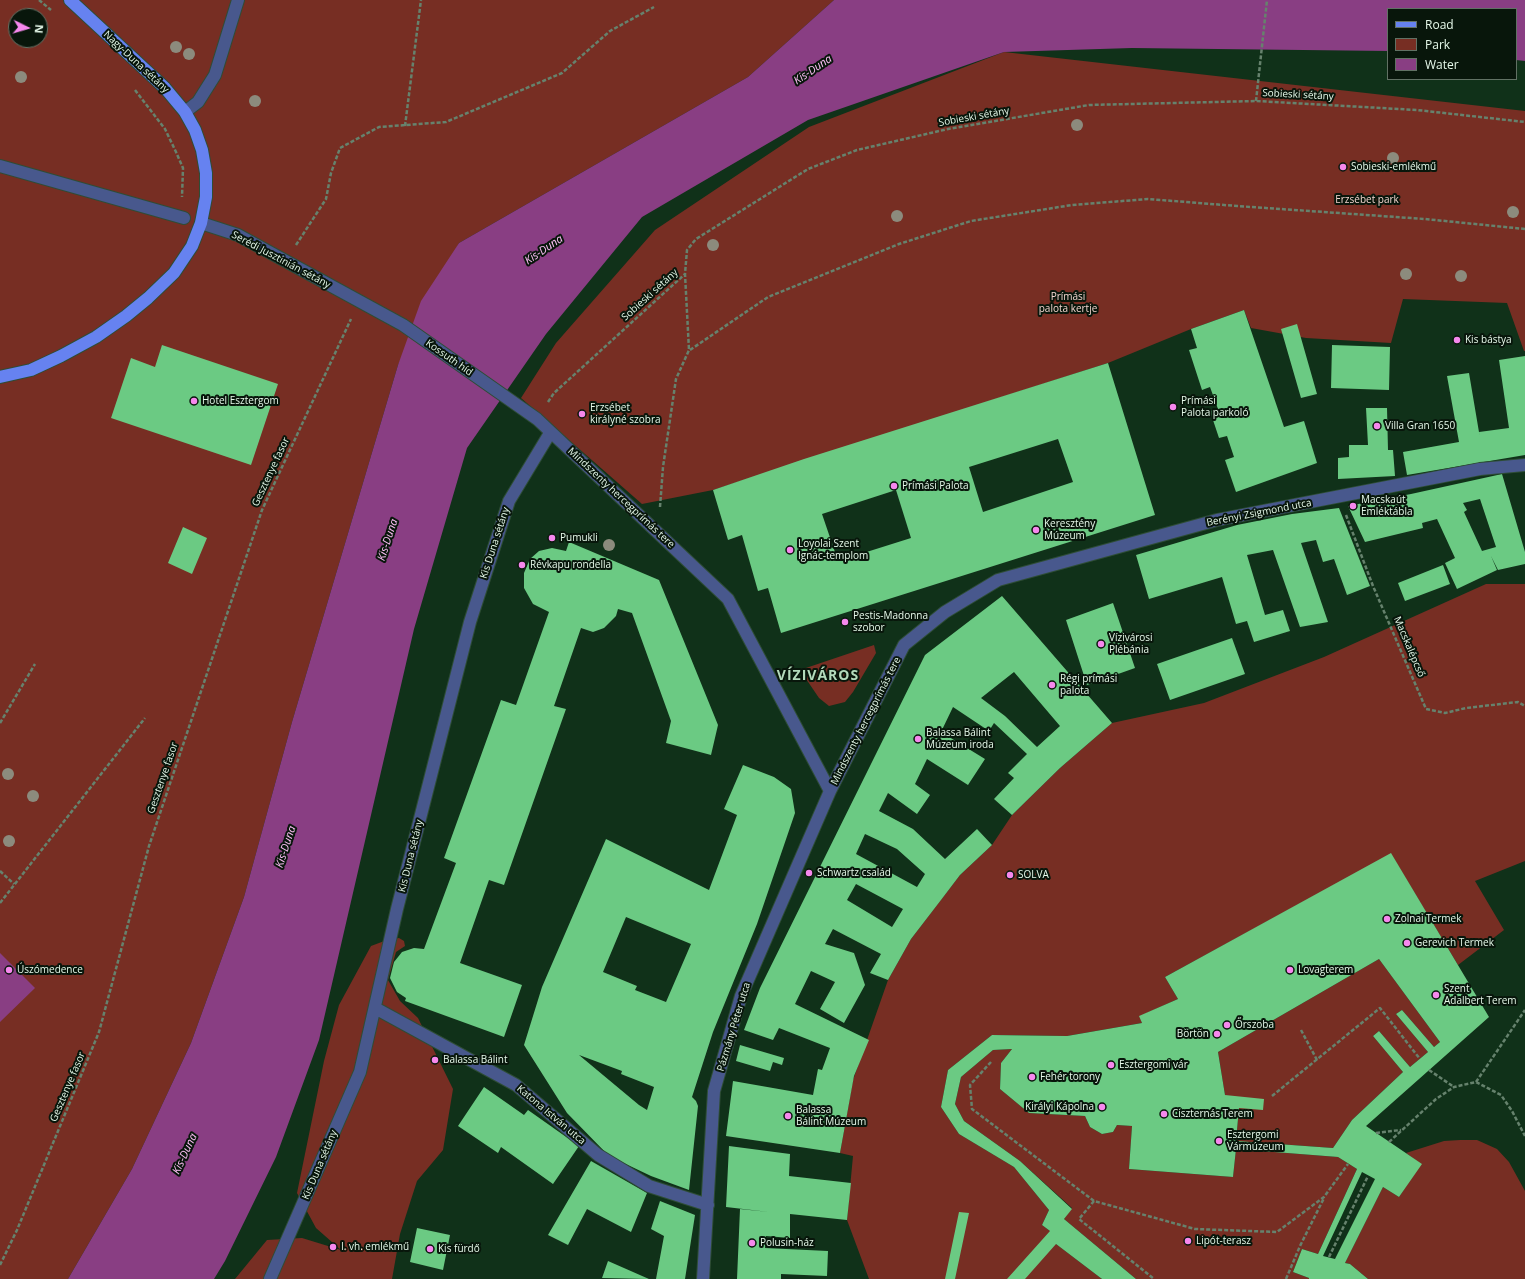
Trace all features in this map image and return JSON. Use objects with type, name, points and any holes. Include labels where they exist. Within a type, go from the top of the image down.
[{"type":"main road","name":"Nagy-Duna sétány","points":[[0,377],[31,370],[61,356],[96,337],[126,316],[148,298],[174,273],[192,246],[202,223],[206,197],[206,173],[204,158],[195,130],[185,112],[165,88],[70,0]]},
{"type":"street","points":[[185,112],[198,102],[215,75],[238,0]]},
{"type":"street","points":[[0,166],[181,217]]},
{"type":"street","name":"Serédi Jusztinián sétány","points":[[202,223],[238,235],[286,260],[359,302]]},
{"type":"street","name":"Kossuth híd","points":[[359,302],[403,325],[537,420]]},
{"type":"street","name":"Mindszenty hercegprímás tere","points":[[537,420],[728,599],[830,791]]},
{"type":"street","name":"Kis Duna sétány","points":[[270,1279],[360,1072],[397,909],[473,614],[509,501],[550,433]]},
{"type":"street","name":"Berényi Zsigmond utca","points":[[998,580],[1217,520],[1480,469],[1525,465]]},
{"type":"street","name":"Mindszenty hercegprímás tere","points":[[830,791],[904,645],[945,612],[998,580]]},
{"type":"street","name":"Pázmány Péter utca","points":[[703,1279],[714,1091],[741,996],[830,791]]},
{"type":"street","name":"Katona István utca","points":[[375,1008],[516,1085],[598,1155],[649,1186],[708,1205]]},
{"type":"path","points":[[405,126],[421,0]]},
{"type":"path","points":[[1256,100],[1267,0]]},
{"type":"path","points":[[286,260],[326,199],[340,148],[378,127],[446,122],[562,72],[610,31],[654,7]]},
{"type":"path","name":"Sobieski sétány","points":[[537,420],[554,393],[685,274],[687,250],[696,239],[808,169],[857,150],[948,129],[1089,106],[1256,100],[1417,110],[1525,122]]},
{"type":"path","points":[[165,128],[183,168],[181,217]]},
{"type":"path","points":[[690,350],[768,297],[899,244],[971,221],[1072,205],[1148,199],[1525,229]]},
{"type":"path","points":[[657,533],[663,467],[676,379],[690,350],[685,274]]},
{"type":"path","name":"Gesztenye fasor","points":[[0,1265],[17,1230],[99,1032],[149,846],[262,510],[359,302]]},
{"type":"path","name":"Macskalépcső","points":[[1340,497],[1373,586],[1426,709],[1445,713],[1466,708],[1518,702],[1525,706]]},
{"type":"path","points":[[0,723],[36,664]]},
{"type":"path","points":[[0,903],[144,718]]},
{"type":"path","points":[[0,871],[14,884]]},
{"type":"path","points":[[1272,1096],[1380,1008],[1420,1058]]},
{"type":"path","points":[[1476,1082],[1525,1010]]},
{"type":"path","points":[[1302,1030],[1316,1060]]},
{"type":"path","points":[[991,1062],[970,1085],[972,1109],[1094,1201],[1195,1228],[1277,1232],[1324,1197]]},
{"type":"path","points":[[1429,1070],[1454,1087]]},
{"type":"path","points":[[1389,1142],[1436,1099],[1454,1087],[1476,1082],[1501,1095],[1512,1111],[1525,1136]]},
{"type":"path","points":[[1376,1133],[1402,1130]]},
{"type":"path","points":[[1286,1279],[1324,1197],[1348,1164]]},
{"type":"path","points":[[1329,1257],[1368,1176]]},
{"type":"path","points":[[1094,1201],[1079,1219],[1154,1279]]},
{"type":"green space","points":[[0,0],[834,0],[748,77],[459,243],[398,365],[292,722],[244,897],[191,1043],[132,1169],[68,1279],[0,1279]]},
{"type":"green space","name":"Erzsébet park","points":[[1004,52],[1525,111],[1525,351],[1507,303],[1403,299],[1391,343],[1306,338],[1251,328],[1244,310],[1191,329],[1108,363],[713,490],[642,504],[521,398],[556,343],[655,230],[809,127]]},
{"type":"green space","points":[[1486,584],[1525,584],[1525,861],[1475,881],[1504,930],[1458,965],[1391,854],[1165,977],[1178,999],[1140,1016],[1142,1023],[1067,1036],[992,1035],[948,1070],[941,1107],[959,1134],[1014,1167],[1049,1210],[1042,1225],[1050,1231],[1056,1244],[1102,1279],[869,1279],[847,1220],[853,1156],[840,1153],[853,1080],[888,980],[911,939],[960,875],[992,845],[1012,815],[1060,768],[1112,723],[1204,703],[1324,657]]},
{"type":"green space","points":[[874,645],[876,653],[853,692],[845,702],[829,706],[819,698],[800,670]]},
{"type":"green space","points":[[399,938],[404,941],[405,946],[396,952],[388,980],[400,1001],[418,1018],[453,1089],[443,1150],[417,1181],[400,1234],[392,1279],[235,1279],[267,1240],[302,1238],[341,1250],[316,1228],[297,1193],[324,1061],[339,1005],[371,946],[387,940]]},
{"type":"green space","points":[[1379,959],[1440,1042],[1434,1047],[1402,1010],[1396,1014],[1428,1052],[1410,1067],[1379,1031],[1373,1036],[1403,1072],[1352,1120],[1333,1148],[1236,1141],[1239,1108],[1225,1095],[1218,1052]]},
{"type":"green space","points":[[1012,1049],[1001,1063],[1000,1089],[1029,1113],[1085,1116],[1090,1127],[1102,1134],[1113,1132],[1117,1125],[1132,1126],[1129,1169],[1233,1177],[1236,1149],[1338,1157],[1357,1169],[1318,1254],[1302,1249],[1293,1272],[1309,1279],[1136,1279],[1064,1219],[1072,1208],[1020,1161],[964,1121],[955,1104],[961,1077],[993,1050]]},
{"type":"green space","points":[[1477,1140],[1497,1149],[1509,1162],[1525,1191],[1525,1279],[1368,1279],[1350,1264],[1345,1263],[1383,1187],[1399,1197],[1421,1164],[1406,1153],[1444,1141]]},
{"type":"water","name":"Kis-Duna","points":[[834,0],[1525,0],[1525,61],[1517,60],[1517,8],[1387,8],[1387,51],[1132,48],[1004,52],[808,120],[642,217],[546,334],[467,448],[414,629],[319,1040],[276,1157],[225,1261],[214,1279],[68,1279],[132,1169],[191,1043],[244,897],[292,722],[398,365],[421,301],[459,243],[748,77]]},
{"type":"water","name":"Úszómedence","points":[[0,953],[35,988],[0,1022]]},
{"type":"building","points":[[1244,310],[1284,427],[1304,421],[1317,463],[1236,492],[1225,460],[1234,457],[1227,436],[1219,438],[1210,411],[1218,409],[1210,387],[1202,390],[1189,350],[1197,348],[1191,329]]},
{"type":"building","points":[[1297,324],[1317,394],[1301,398],[1281,329]]},
{"type":"building","name":"Hotel Esztergom","points":[[162,345],[278,384],[251,465],[111,418],[131,358],[155,367]]},
{"type":"building","points":[[1332,345],[1390,347],[1389,390],[1331,388]]},
{"type":"building","points":[[1525,356],[1525,455],[1407,475],[1403,452],[1459,442],[1447,376],[1469,373],[1481,444],[1479,432],[1509,428],[1499,360]]},
{"type":"building","name":"Prímási Palota","points":[[1108,363],[1155,515],[781,633],[768,588],[758,591],[742,535],[728,540],[713,490],[804,459]],"holes":[[[1058,439],[1073,482],[983,512],[969,467]],[[896,490],[911,538],[838,561],[822,514]]]},
{"type":"building","name":"Villa Gran 1650","points":[[1366,408],[1387,408],[1388,450],[1393,450],[1395,476],[1338,479],[1338,458],[1349,457],[1349,445],[1368,445]]},
{"type":"building","points":[[1502,474],[1525,552],[1525,564],[1498,570],[1491,556],[1497,570],[1457,589],[1445,563],[1455,558],[1437,519],[1422,523],[1423,528],[1365,542],[1348,506]],"holes":[[[1480,499],[1496,547],[1482,551],[1464,512],[1467,510],[1463,503]]]},
{"type":"building","points":[[1339,508],[1370,586],[1347,595],[1334,559],[1323,562],[1316,540],[1301,543],[1328,622],[1300,627],[1273,550],[1247,555],[1265,615],[1283,610],[1290,631],[1254,642],[1247,621],[1236,624],[1222,577],[1149,599],[1136,555],[1237,525],[1292,514]]},
{"type":"building","points":[[183,527],[207,538],[192,574],[168,563]]},
{"type":"building","points":[[569,542],[659,580],[718,725],[711,755],[666,743],[671,721],[632,613],[618,609],[616,616],[604,628],[593,632],[581,628],[554,706],[566,709],[504,885],[489,880],[460,963],[522,985],[504,1037],[405,1001],[406,998],[397,992],[390,978],[394,962],[402,952],[414,948],[424,949],[456,863],[444,858],[501,700],[516,705],[549,612],[533,604],[524,588],[524,573],[530,559],[539,551],[552,548],[566,551]]},
{"type":"building","points":[[1443,565],[1450,584],[1405,601],[1398,583]]},
{"type":"building","points":[[1002,596],[1112,723],[1060,768],[1012,815],[994,799],[1014,778],[1008,773],[1027,754],[994,723],[989,731],[953,707],[941,732],[985,759],[968,785],[927,759],[915,784],[930,795],[917,814],[888,793],[879,811],[913,829],[945,859],[977,829],[992,845],[960,875],[911,939],[888,980],[870,973],[881,954],[833,929],[825,944],[854,953],[865,985],[844,1023],[820,1009],[835,982],[811,971],[795,1004],[869,1040],[854,1076],[840,1153],[726,1136],[733,1081],[813,1095],[818,1069],[822,1070],[830,1048],[779,1028],[773,1040],[744,1030],[760,988],[925,655]],"holes":[[[1014,672],[1060,726],[1037,747],[1005,716],[981,698]],[[865,834],[897,849],[925,874],[917,887],[856,854]],[[856,884],[903,909],[892,927],[847,900]]]},
{"type":"building","name":"Vízivárosi Plébánia","points":[[1113,603],[1135,668],[1087,685],[1066,620]]},
{"type":"building","points":[[1232,638],[1245,674],[1170,700],[1157,664]]},
{"type":"building","points":[[743,765],[774,777],[791,789],[795,813],[757,924],[713,1032],[692,1097],[698,1106],[689,1190],[651,1176],[609,1156],[567,1113],[524,1045],[542,987],[606,839],[709,890],[737,815],[724,809]],"holes":[[[626,917],[691,944],[666,1002],[635,990],[637,986],[603,972]],[[579,1055],[622,1071],[621,1074],[654,1087],[647,1110]]]},
{"type":"building","name":"Esztergomi vár","points":[[1391,853],[1489,1017],[1366,1126],[1422,1164],[1399,1197],[1383,1187],[1345,1263],[1350,1264],[1368,1279],[1309,1279],[1293,1272],[1302,1249],[1318,1254],[1357,1169],[1338,1157],[1236,1149],[1233,1177],[1129,1169],[1132,1126],[1117,1125],[1113,1132],[1102,1134],[1090,1127],[1085,1116],[1029,1113],[1000,1089],[1001,1063],[1012,1049],[993,1050],[961,1077],[955,1104],[964,1121],[1020,1161],[1072,1209],[1064,1219],[1136,1279],[1102,1279],[1056,1244],[1025,1279],[1007,1279],[1050,1231],[1042,1225],[1049,1210],[1014,1167],[959,1134],[941,1107],[948,1070],[992,1035],[1067,1036],[1142,1023],[1139,1016],[1178,999],[1165,977]],"holes":[[[1379,959],[1440,1042],[1434,1047],[1402,1010],[1396,1014],[1428,1052],[1410,1067],[1379,1031],[1373,1036],[1403,1072],[1352,1120],[1333,1148],[1236,1141],[1239,1108],[1263,1110],[1264,1099],[1225,1095],[1218,1052]],[[1362,1172],[1375,1179],[1335,1259],[1323,1256]]]},
{"type":"building","points":[[740,1045],[784,1058],[782,1065],[773,1062],[770,1071],[736,1061]]},
{"type":"building","points":[[484,1087],[524,1115],[528,1110],[579,1146],[553,1184],[501,1147],[498,1153],[458,1126]]},
{"type":"building","points":[[729,1146],[790,1154],[789,1176],[851,1183],[847,1220],[790,1214],[790,1238],[766,1236],[765,1248],[828,1251],[827,1276],[781,1274],[781,1279],[737,1279],[740,1209],[769,1212],[726,1207]]},
{"type":"building","points":[[591,1161],[647,1193],[631,1232],[587,1209],[568,1245],[548,1235]]},
{"type":"building","points":[[660,1201],[695,1215],[685,1279],[656,1279],[664,1236],[651,1229]]},
{"type":"building","points":[[959,1212],[969,1213],[955,1279],[945,1279]]},
{"type":"building","name":"Kis fürdő","points":[[417,1228],[450,1235],[443,1270],[410,1262]]},
{"type":"building","points":[[608,1261],[649,1279],[602,1278]]},
{"type":"place","name":"Sobieski-emlékmű","points":[[1343,167]]},
{"type":"place","name":"Kis bástya","points":[[1457,340]]},
{"type":"place","name":"Hotel Esztergom","points":[[194,401]]},
{"type":"place","name":"Prímási Palota parkoló","points":[[1173,407]]},
{"type":"place","name":"Erzsébet királyné szobra","points":[[582,414]]},
{"type":"place","name":"Villa Gran 1650","points":[[1377,426]]},
{"type":"place","name":"Prímási Palota","points":[[894,486]]},
{"type":"place","name":"Macskaút Emléktábla","points":[[1353,506]]},
{"type":"place","name":"Keresztény Múzeum","points":[[1036,530]]},
{"type":"place","name":"Pumukli","points":[[552,538]]},
{"type":"place","name":"Loyolai Szent Ignác-templom","points":[[790,550]]},
{"type":"place","name":"Révkapu rondella","points":[[522,565]]},
{"type":"place","name":"Pestis-Madonna szobor","points":[[845,622]]},
{"type":"place","name":"Vízivárosi Plébánia","points":[[1101,644]]},
{"type":"place","name":"Régi prímási palota","points":[[1052,685]]},
{"type":"place","name":"Balassa Bálint Múzeum iroda","points":[[918,739]]},
{"type":"place","name":"Schwartz család","points":[[809,873]]},
{"type":"place","name":"SOLVA","points":[[1010,875]]},
{"type":"place","name":"Zolnai Termek","points":[[1387,919]]},
{"type":"place","name":"Gerevich Termek","points":[[1407,943]]},
{"type":"place","name":"Úszómedence","points":[[9,970]]},
{"type":"place","name":"Lovagterem","points":[[1290,970]]},
{"type":"place","name":"Szent Adalbert Terem","points":[[1436,995]]},
{"type":"place","name":"Őrszoba","points":[[1227,1025]]},
{"type":"place","name":"Börtön","points":[[1217,1034]]},
{"type":"place","name":"Balassa Bálint","points":[[435,1060]]},
{"type":"place","name":"Esztergomi vár","points":[[1111,1065]]},
{"type":"place","name":"Fehér torony","points":[[1032,1077]]},
{"type":"place","name":"Királyi Kápolna","points":[[1102,1107]]},
{"type":"place","name":"Ciszternás Terem","points":[[1164,1114]]},
{"type":"place","name":"Balassa Bálint Múzeum","points":[[788,1116]]},
{"type":"place","name":"Esztergomi Vármúzeum","points":[[1219,1141]]},
{"type":"place","name":"Lipót-terasz","points":[[1188,1241]]},
{"type":"place","name":"Polusin-ház","points":[[752,1243]]},
{"type":"place","name":"I. vh. emlékmű","points":[[333,1247]]},
{"type":"place","name":"Kis fürdő","points":[[430,1249]]},
{"type":"district","name":"VÍZIVÁROS","points":[[818,676]]},
{"type":"park label","name":"Prímási palota kertje","points":[[1068,302]]}]
